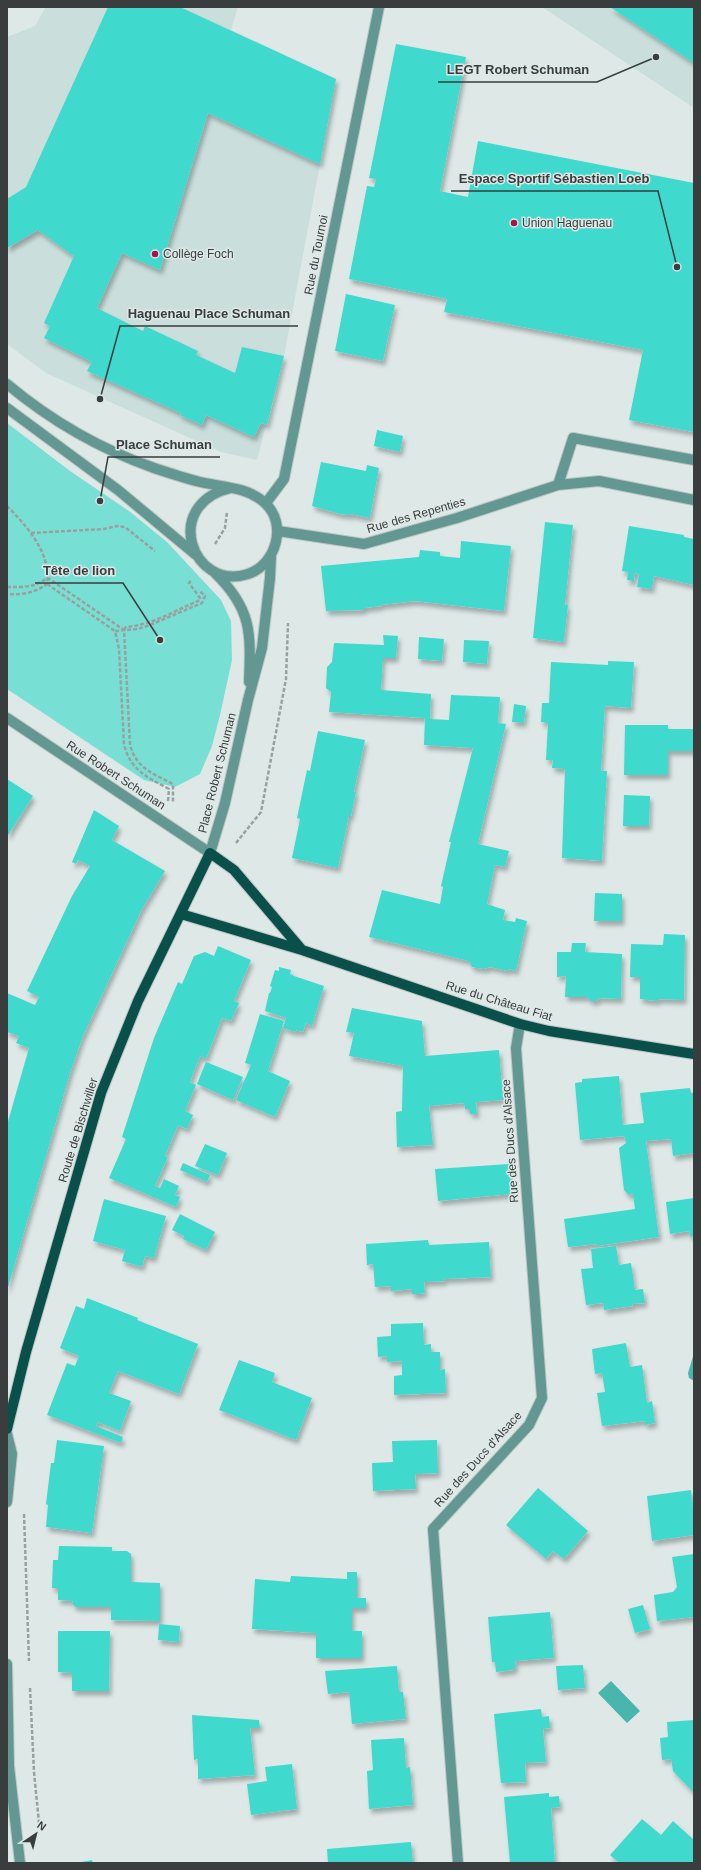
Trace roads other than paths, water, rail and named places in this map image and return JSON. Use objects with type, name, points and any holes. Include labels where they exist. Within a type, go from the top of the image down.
[{"type":"main road","name":"Route de Bischwiller","points":[[7,1429],[26,1352],[101,1093],[138,1000],[210,853]]},
{"type":"main road","points":[[210,853],[234,870],[302,950]]},
{"type":"main road","name":"Rue du Château Fiat","points":[[181,914],[302,950],[520,1024],[571,1035],[694,1054]]},
{"type":"street","name":"Rue du Tournoi","points":[[266,503],[284,479],[379,7]]},
{"type":"street","points":[[7,384],[67,427],[114,452],[177,475],[252,493],[266,503],[274,516],[278,531]]},
{"type":"street","name":"Place Robert Schuman","points":[[7,408],[118,490],[196,554]]},
{"type":"street","points":[[558,485],[573,438],[694,460]]},
{"type":"street","name":"Rue des Repenties","points":[[278,531],[364,544],[457,518],[558,485],[598,481],[694,500]]},
{"type":"street","name":"Place Robert Schuman","points":[[231,488],[217,492],[207,498],[198,507],[192,520],[190,533],[198,559],[230,588],[244,613],[249,646],[248,700]]},
{"type":"street","name":"Place Robert Schuman","points":[[210,853],[225,802],[248,700],[262,648],[271,557],[276,545],[278,531]]},
{"type":"street","name":"Place Robert Schuman","points":[[210,569],[223,574],[235,576],[248,574],[260,568],[271,557]]},
{"type":"street","name":"Rue Robert Schuman","points":[[7,718],[210,853]]},
{"type":"street","name":"Rue des Ducs d'Alsace","points":[[458,1863],[433,1529],[529,1425],[542,1398],[516,1048],[520,1024]]},
{"type":"street","points":[[7,1434],[12,1454],[7,1502]]},
{"type":"street","points":[[7,1664],[8,1766],[20,1863]]},
{"type":"place","name":"LEGT Robert Schuman","points":[[656,57]]},
{"type":"place","name":"Union Haguenau","points":[[514,223]]},
{"type":"place","name":"Collège Foch","points":[[155,254]]},
{"type":"place","name":"Espace Sportif Sébastien Loeb","points":[[677,267]]},
{"type":"place","name":"Haguenau Place Schuman","points":[[100,399]]},
{"type":"place","name":"Place Schuman","points":[[100,501]]},
{"type":"place","name":"Tête de lion","points":[[160,640]]}]
